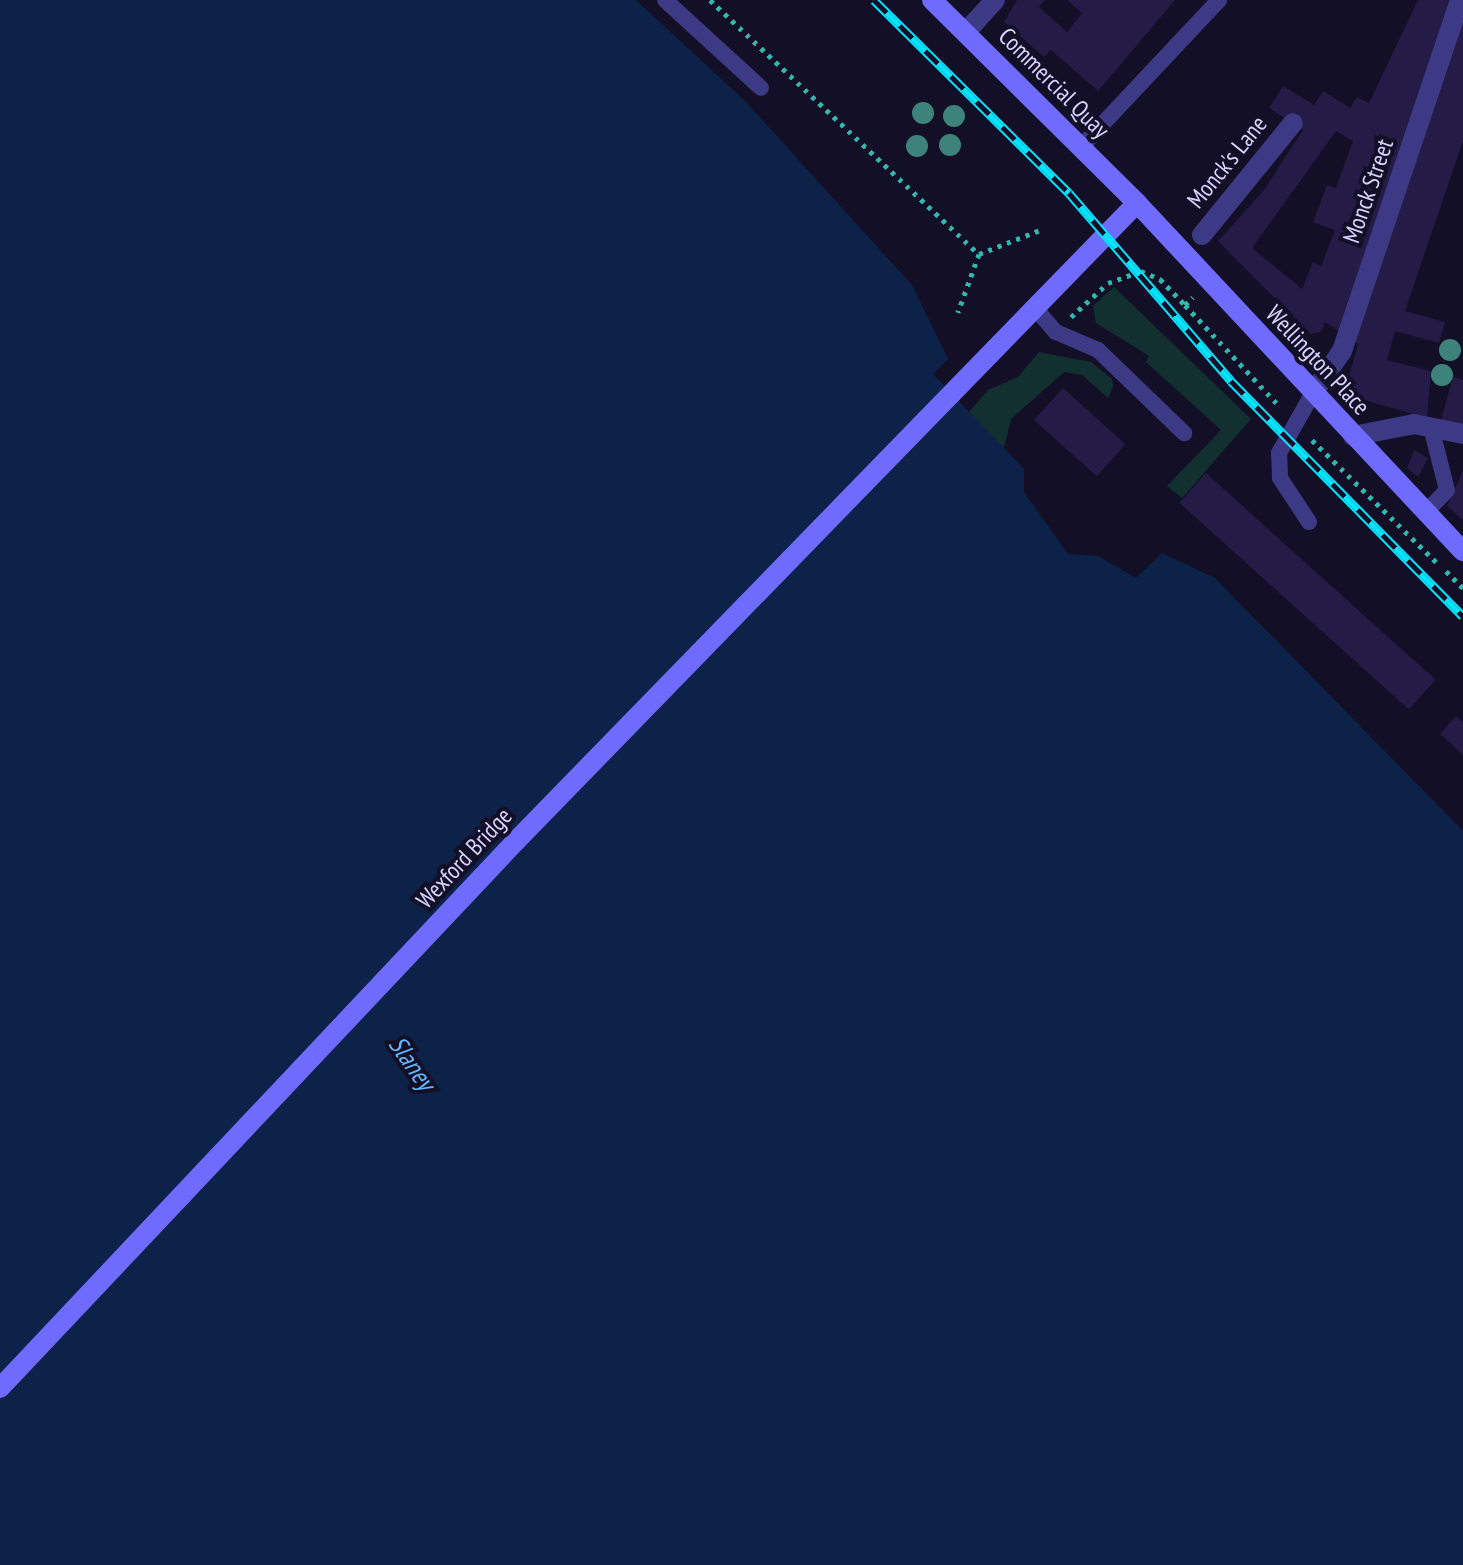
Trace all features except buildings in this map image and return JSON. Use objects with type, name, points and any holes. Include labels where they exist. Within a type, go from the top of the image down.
[{"type":"main road","name":"Commercial Quay","points":[[932,0],[1137,203]]},
{"type":"main road","name":"Wellington Place","points":[[1137,203],[1353,436],[1462,548]]},
{"type":"main road","name":"Wexford Bridge","points":[[0,1388],[516,841],[971,370],[1137,203]]},
{"type":"street","points":[[966,32],[995,0]]},
{"type":"street","name":"Monck Street","points":[[1313,393],[1342,351],[1460,0]]},
{"type":"street","name":"Monck's Lane","points":[[1202,235],[1293,123]]},
{"type":"street","points":[[1353,436],[1414,424],[1463,434]]},
{"type":"lane","points":[[665,0],[761,88]]},
{"type":"lane","points":[[1081,147],[1219,0]]},
{"type":"lane","points":[[1034,307],[1056,332],[1098,350],[1184,433]]},
{"type":"lane","points":[[1309,522],[1280,478],[1279,453],[1298,426],[1313,393]]},
{"type":"lane","points":[[1426,512],[1447,490],[1431,427]]},
{"type":"path","points":[[710,0],[979,254]]},
{"type":"path","points":[[958,312],[979,254],[1040,230]]},
{"type":"path","points":[[1056,332],[1108,283],[1141,271],[1160,279],[1298,426],[1463,588]]},
{"type":"path","points":[[1185,305],[1209,281]]},
{"type":"green space","points":[[1114,287],[1251,419],[1182,498],[1167,486],[1221,430],[1146,362],[1149,356],[1096,323],[1093,306]]},
{"type":"green space","points":[[1039,352],[1091,362],[1112,379],[1113,387],[1108,398],[1082,375],[1064,372],[1011,419],[1004,448],[969,412],[988,390],[1018,377]]},
{"type":"water","name":"Slaney","points":[[0,0],[636,0],[746,102],[912,285],[948,359],[933,374],[1024,469],[1024,492],[1068,554],[1098,556],[1136,578],[1162,553],[1215,578],[1463,831],[1463,1565],[0,1565]]},
{"type":"railway","points":[[874,0],[1069,193],[1231,381],[1463,616]]}]
